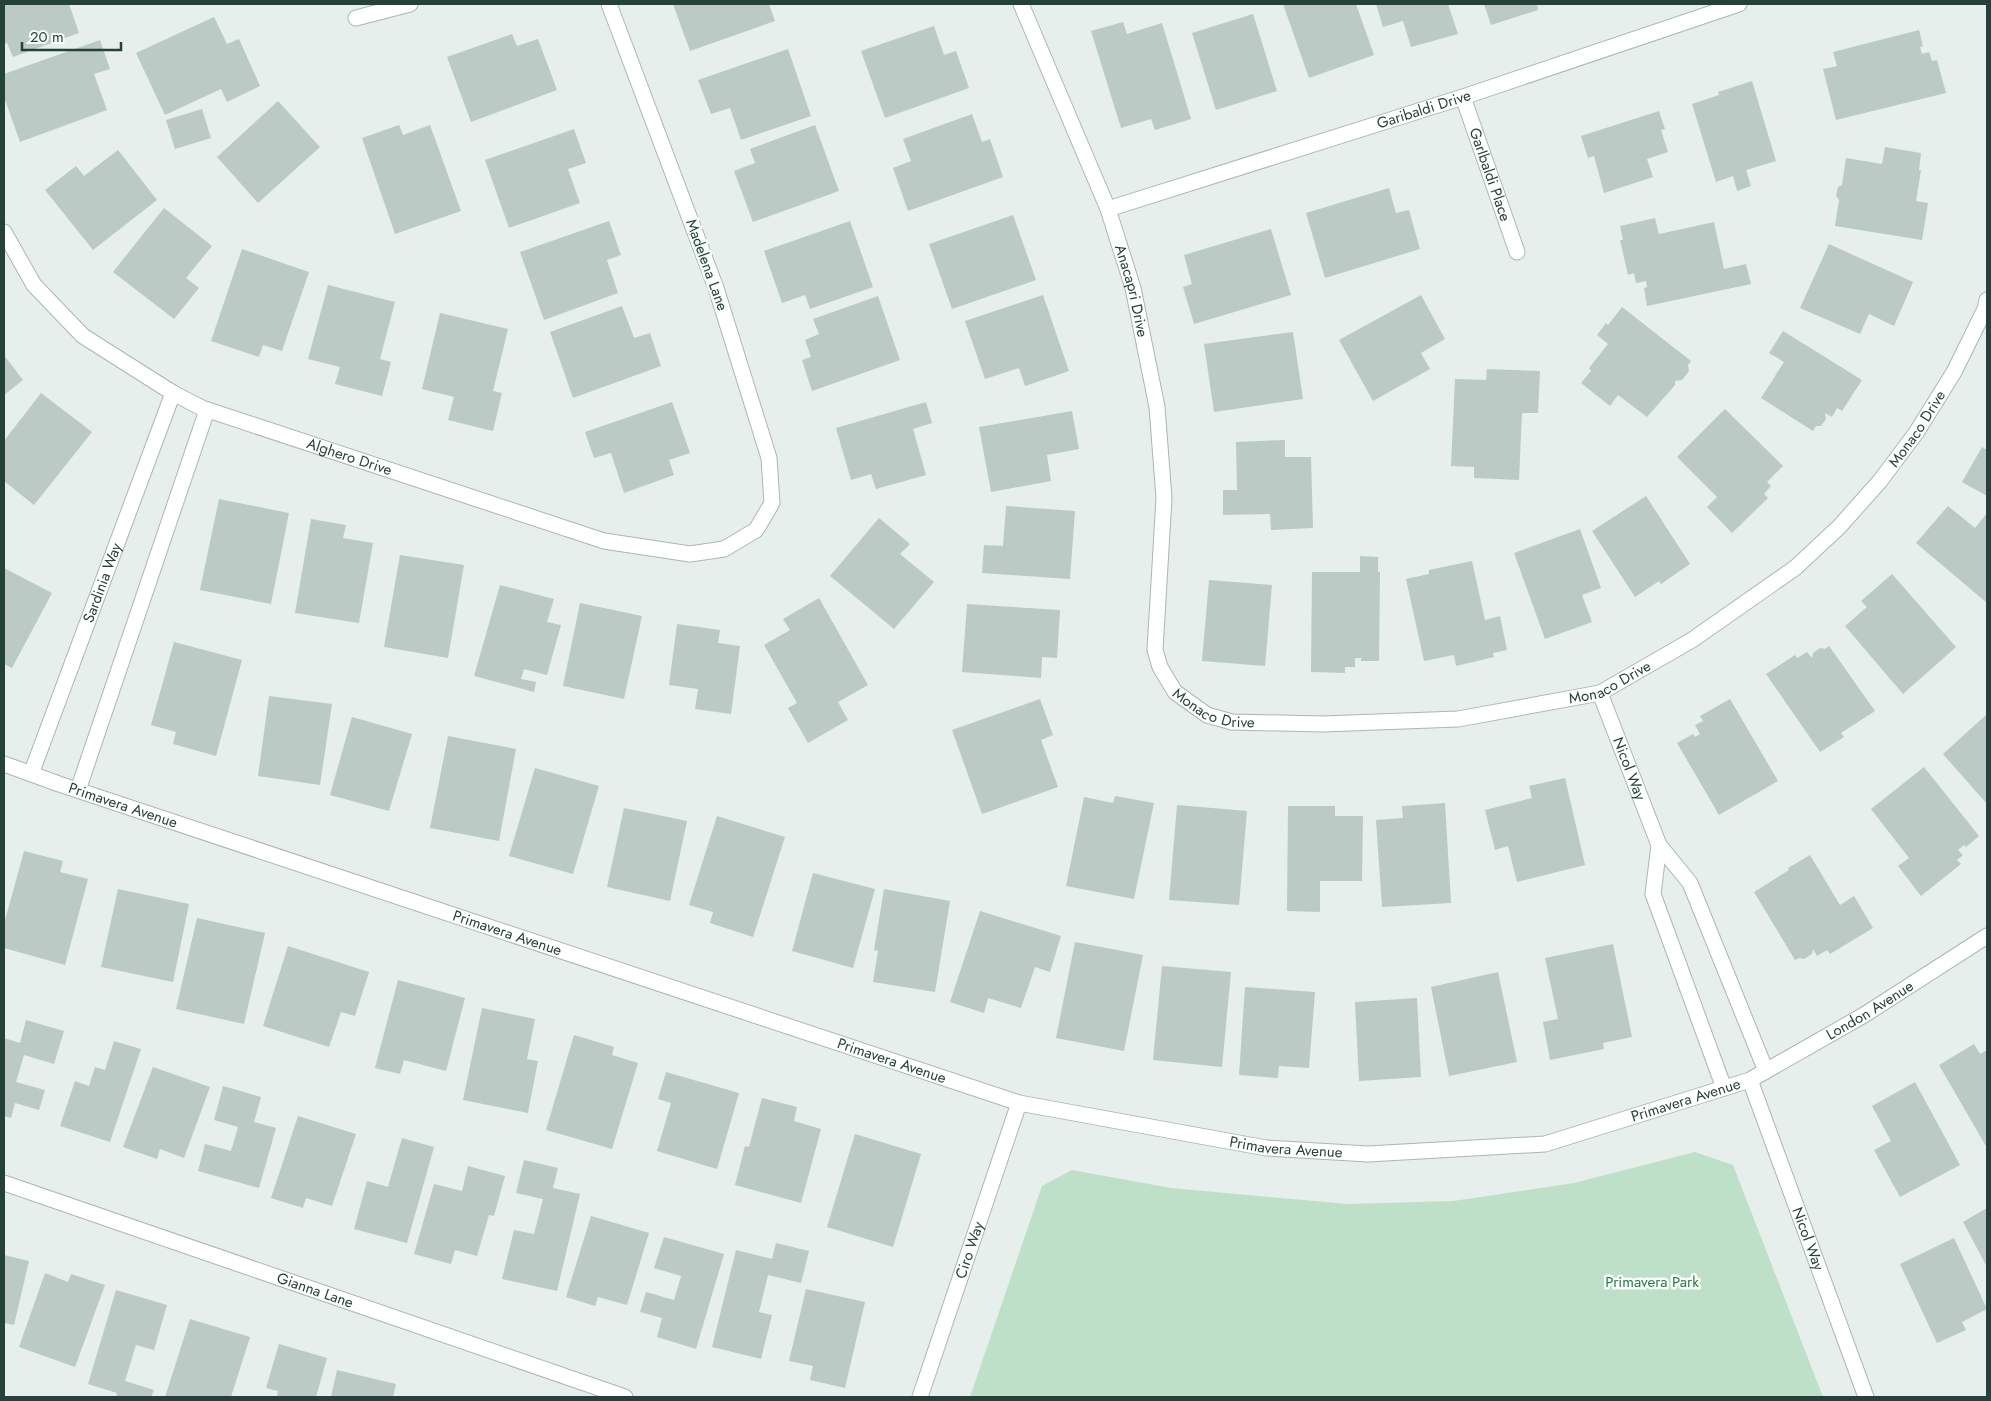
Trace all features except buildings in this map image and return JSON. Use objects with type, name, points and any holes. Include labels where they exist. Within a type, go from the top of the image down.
[{"type":"street","points":[[356,18],[410,4]]},
{"type":"street","name":"Madelena Lane","points":[[609,4],[716,288],[770,458],[772,503],[756,530]]},
{"type":"street","name":"Anacapri Drive","points":[[1020,4],[1108,209],[1133,288],[1157,407],[1164,498],[1158,595]]},
{"type":"street","name":"Garibaldi Drive","points":[[1108,209],[1463,97],[1739,4]]},
{"type":"street","name":"GarIbaldi Place","points":[[1463,97],[1517,252]]},
{"type":"street","name":"Alghero Drive","points":[[4,232],[34,285],[83,336],[173,393],[207,410],[604,541],[690,554],[724,549],[756,530]]},
{"type":"street","name":"Monaco Drive","points":[[1158,595],[1155,650],[1160,667],[1175,692],[1206,715],[1232,722],[1323,724],[1458,719],[1600,693],[1692,640],[1795,568],[1839,526],[1880,481],[1916,433],[1954,372],[1985,309],[1987,300]]},
{"type":"street","name":"Sardinia Way","points":[[31,774],[173,393]]},
{"type":"street","points":[[78,790],[207,410]]},
{"type":"street","name":"Nicol Way","points":[[1600,693],[1659,845],[1690,883],[1766,1070]]},
{"type":"street","name":"Primavera Avenue","points":[[4,764],[59,784],[1020,1103],[1266,1148],[1368,1154],[1544,1144],[1750,1080]]},
{"type":"street","name":"Nicol Way","points":[[1659,845],[1653,894],[1724,1088]]},
{"type":"street","name":"London Avenue","points":[[1750,1080],[1864,1015],[1987,936]]},
{"type":"street","name":"Nicol Way","points":[[1750,1080],[1866,1397]]},
{"type":"street","name":"Ciro Way","points":[[920,1397],[1020,1103]]},
{"type":"street","name":"Gianna Lane","points":[[4,1183],[624,1397]]},
{"type":"green space","name":"Primavera Park","points":[[1695,1152],[1733,1165],[1823,1397],[970,1397],[1042,1186],[1072,1170],[1171,1188],[1348,1204],[1453,1201],[1574,1183]]}]
